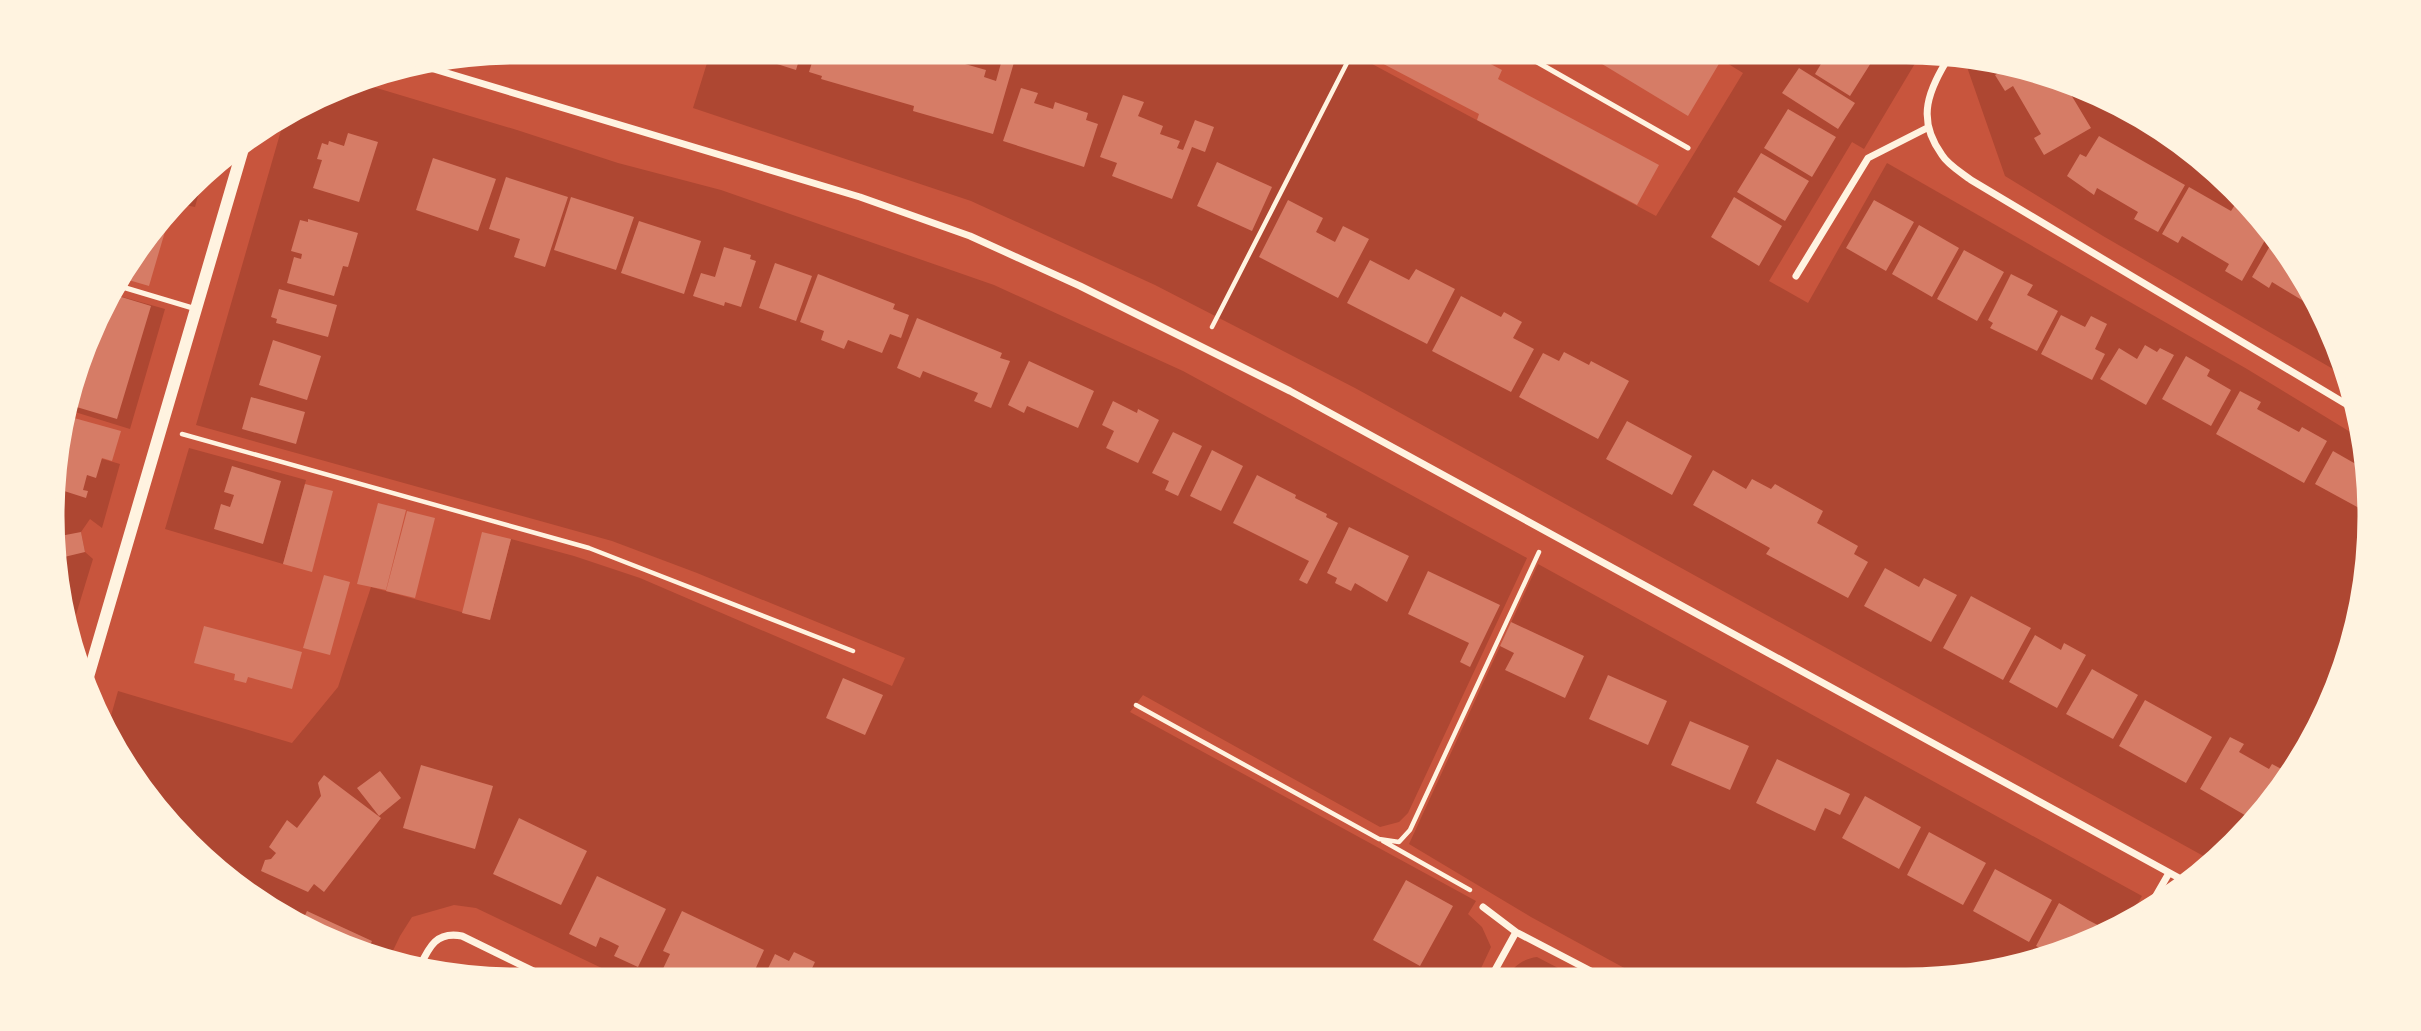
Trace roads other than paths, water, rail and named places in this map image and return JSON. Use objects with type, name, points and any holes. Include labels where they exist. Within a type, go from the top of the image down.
[{"type":"street","points":[[1946,61],[1935,80],[1927,104],[1927,128],[1942,157],[1971,180],[2348,405]]},
{"type":"street","points":[[428,68],[860,197],[970,236],[1080,286],[1290,391],[2180,879]]},
{"type":"street","points":[[1796,276],[1868,158],[1927,128]]},
{"type":"street","points":[[87,670],[242,151]]},
{"type":"street","points":[[2155,897],[2169,873]]},
{"type":"street","points":[[1483,907],[1516,932],[1593,972]]},
{"type":"street","points":[[1494,972],[1516,932]]},
{"type":"street","points":[[422,962],[434,942],[443,935],[452,934],[462,936],[536,972]]},
{"type":"lane","points":[[1534,60],[1688,148]]},
{"type":"lane","points":[[121,287],[196,309]]}]
